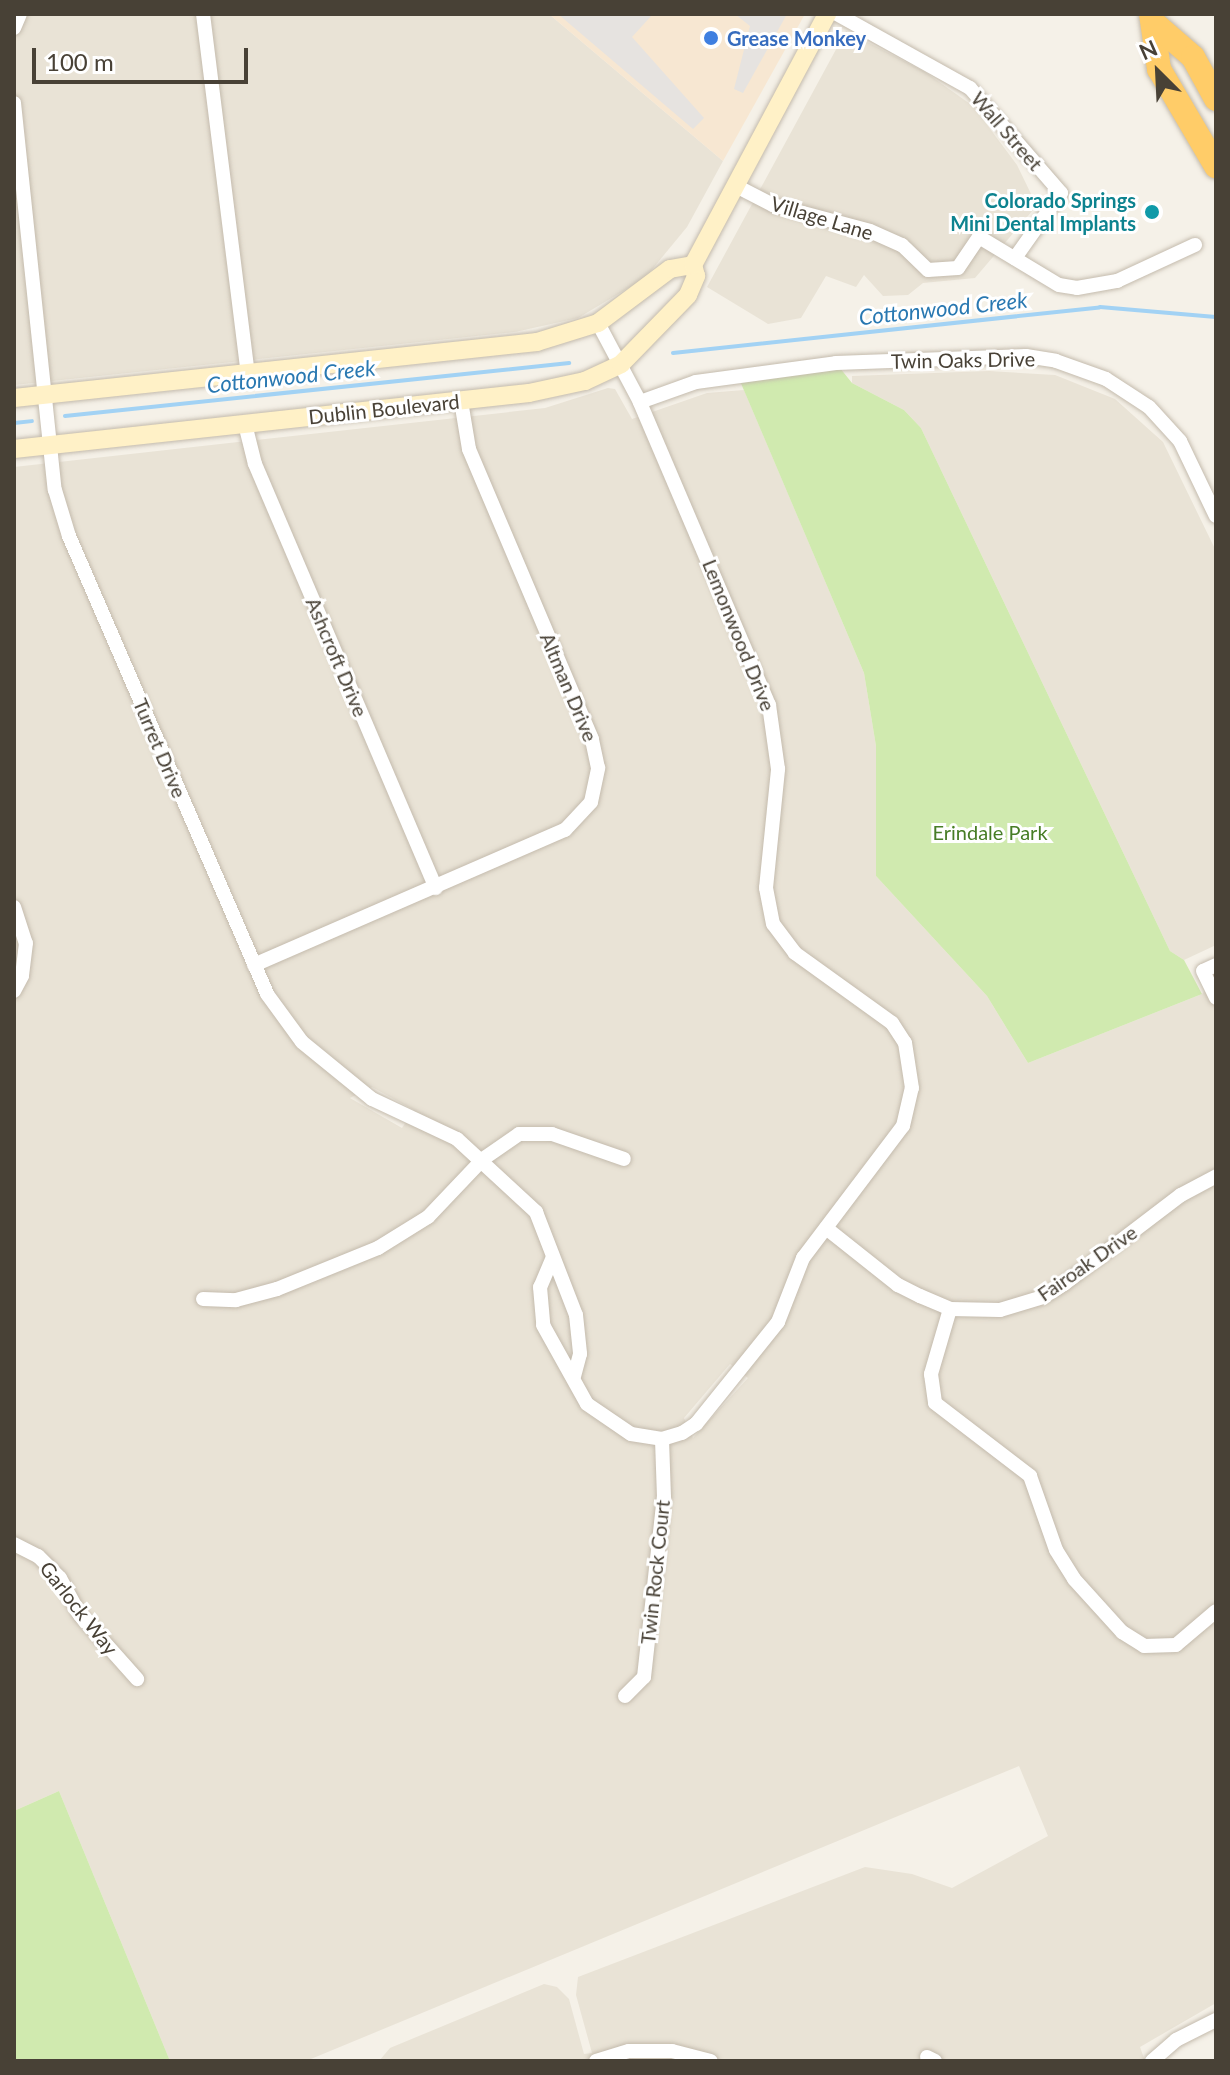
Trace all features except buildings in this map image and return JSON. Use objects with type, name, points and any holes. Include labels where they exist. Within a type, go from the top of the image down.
[{"type":"highway","points":[[1153,19],[1193,57],[1216,99]]},
{"type":"highway","points":[[1153,19],[1159,69],[1216,166]]},
{"type":"main road","name":"Dublin Boulevard","points":[[14,449],[558,388],[621,364],[688,295],[696,276],[693,265],[827,14]]},
{"type":"main road","points":[[14,398],[537,342],[598,323],[670,269],[693,265]]},
{"type":"street","points":[[14,28],[20,14]]},
{"type":"street","points":[[203,14],[248,373]]},
{"type":"street","name":"Wall Street","points":[[837,14],[970,88],[1061,193],[1015,258]]},
{"type":"street","name":"Turret Drive","points":[[14,103],[46,395],[48,445],[69,536],[254,965],[276,1010],[302,1042],[386,1110],[442,1132],[483,1159],[536,1212],[553,1257],[562,1268],[576,1315],[580,1354],[574,1376]]},
{"type":"street","name":"Village Lane","points":[[736,186],[773,205],[902,245],[928,270],[958,268],[979,237],[1059,285],[1077,288],[1117,281],[1195,245]]},
{"type":"street","name":"Lemonwood Drive","points":[[598,323],[640,402],[769,705],[778,769],[766,888],[773,924],[795,953],[885,1016],[905,1043],[911,1066],[912,1088],[903,1126],[803,1258],[778,1322],[696,1424],[662,1439]]},
{"type":"street","name":"Twin Oaks Drive","points":[[640,402],[696,382],[836,363],[1026,356],[1056,361],[1106,379],[1149,407],[1180,441],[1216,516]]},
{"type":"street","name":"Altman Drive","points":[[254,965],[565,830],[591,802],[598,768],[592,739],[469,449],[461,401]]},
{"type":"street","name":"Ashcroft Drive","points":[[245,424],[255,464],[436,888]]},
{"type":"street","points":[[14,907],[26,943],[22,976],[14,991]]},
{"type":"street","points":[[1210,968],[1216,998]]},
{"type":"street","points":[[203,1299],[236,1300],[277,1289],[378,1248],[428,1217],[483,1159],[510,1137],[536,1132],[624,1159]]},
{"type":"street","name":"Fairoak Drive","points":[[826,1228],[898,1285],[950,1309],[1000,1310],[1043,1297],[1181,1195],[1216,1176]]},
{"type":"street","points":[[553,1257],[539,1304],[551,1346],[599,1416],[631,1434],[662,1439]]},
{"type":"street","points":[[950,1309],[931,1374],[935,1403],[1030,1476],[1063,1564],[1093,1600],[1132,1640],[1158,1648],[1188,1639],[1216,1611]]},
{"type":"street","name":"Twin Rock Court","points":[[625,1696],[644,1677],[664,1497],[662,1439]]},
{"type":"street","name":"Garlock Way","points":[[14,1544],[38,1556],[60,1578],[80,1615],[137,1679]]},
{"type":"street","points":[[1152,2061],[1176,2040],[1216,2020]]},
{"type":"street","points":[[596,2061],[629,2051],[672,2051],[711,2061]]},
{"type":"shaded area","points":[[14,14],[549,14],[723,161],[687,227],[645,278],[578,318],[515,332],[14,385]]},
{"type":"shaded area","points":[[549,14],[805,14],[723,161]]},
{"type":"shaded area","points":[[558,14],[653,14],[632,37],[704,118],[693,129]]},
{"type":"shaded area","points":[[735,14],[787,14],[743,93],[734,89],[750,26]]},
{"type":"shaded area","points":[[846,31],[925,72],[973,106],[1017,165],[1033,198],[1033,210],[975,278],[923,283],[908,295],[883,296],[864,275],[856,287],[826,276],[801,318],[768,324],[707,287]]},
{"type":"shaded area","points":[[989,371],[1055,375],[1115,399],[1163,442],[1216,551],[1216,945],[1184,960],[1170,951],[921,428],[904,410],[852,383],[852,376]]},
{"type":"shaded area","points":[[608,388],[615,389],[632,419],[707,393],[744,390],[864,673],[876,746],[876,876],[987,996],[1028,1063],[1202,994],[1216,979],[1216,2003],[1140,2047],[1145,2061],[379,2061],[390,2048],[544,1984],[557,1987],[569,1999],[584,2054],[592,2053],[576,1995],[578,1977],[865,1867],[912,1874],[952,1888],[1048,1836],[1019,1766],[306,2061],[170,2061],[59,1791],[14,1811],[14,467],[545,408]],"holes":[[[372,1087],[414,1110],[402,1128],[350,1098]],[[730,1364],[748,1378],[693,1438],[684,1418]]]},
{"type":"green space","name":"Erindale Park","points":[[836,363],[852,383],[904,410],[921,428],[1170,951],[1184,960],[1202,994],[1028,1063],[987,996],[876,876],[876,746],[864,673],[737,374]]},
{"type":"green space","points":[[59,1791],[170,2061],[14,2061],[14,1811]]},
{"type":"waterway","name":"Cottonwood Creek","points":[[673,353],[1100,307],[1216,317]]},
{"type":"waterway","name":"Cottonwood Creek","points":[[65,416],[569,363]]},
{"type":"waterway","name":"Cottonwood Creek","points":[[14,423],[32,421]]},
{"type":"place","name":"Grease Monkey","points":[[711,38]]},
{"type":"place","name":"Colorado Springs Mini Dental Implants","points":[[1152,212]]}]
